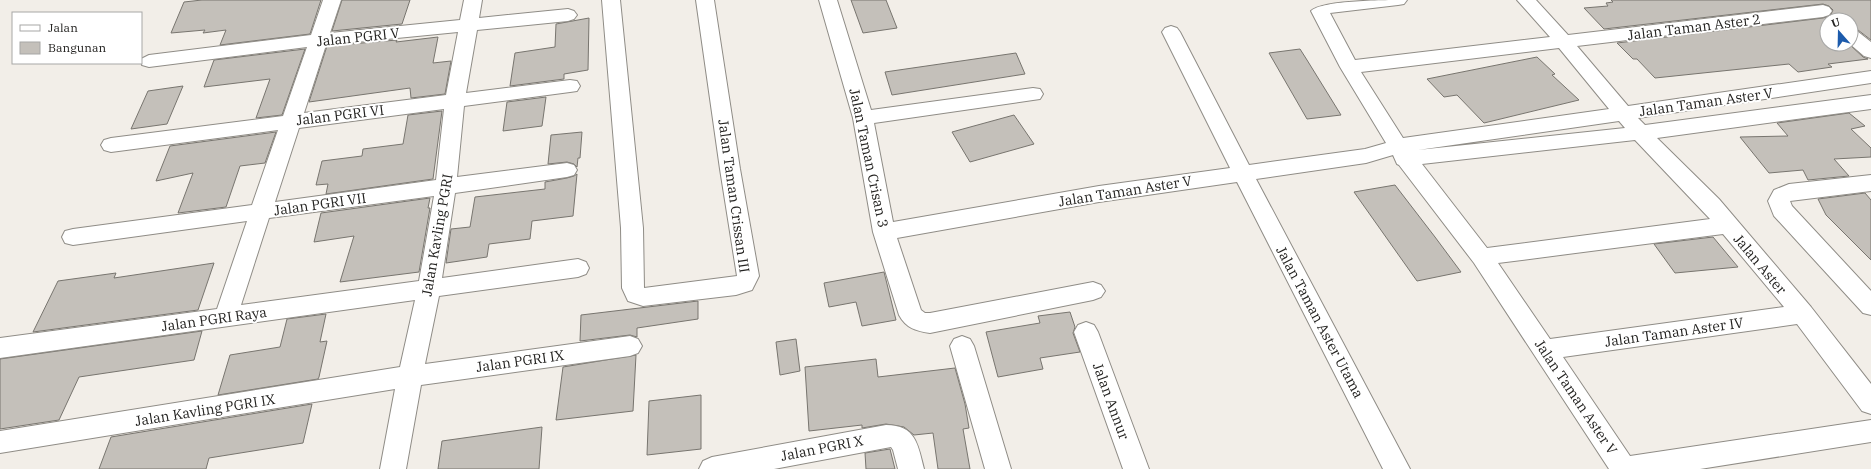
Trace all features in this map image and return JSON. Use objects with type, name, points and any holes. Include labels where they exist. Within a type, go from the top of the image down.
[{"type":"street","points":[[225,318],[259,213],[292,121],[332,0]]},
{"type":"street","name":"Jalan Kavling PGRI","points":[[393,469],[428,288],[446,185],[455,101],[473,0]]},
{"type":"street","name":"Jalan Taman Crissan III","points":[[611,0],[632,228],[633,288],[636,295],[643,297],[736,286],[744,284],[748,276],[728,161],[705,0]]},
{"type":"street","name":"Jalan Taman Crisan 3","points":[[828,0],[863,118],[884,232],[911,315],[919,322],[930,323],[1093,291]]},
{"type":"street","name":"Jalan Taman Aster V","points":[[1398,0],[1326,8],[1320,11],[1350,67],[1402,152],[1482,258],[1624,469],[1871,431]]},
{"type":"street","points":[[1526,0],[1565,42],[1626,114]]},
{"type":"street","points":[[1808,0],[1823,12]]},
{"type":"street","name":"Jalan PGRI V","points":[[148,61],[318,40],[568,15]]},
{"type":"street","name":"Jalan Taman Aster 2","points":[[1565,42],[1819,17]]},
{"type":"street","name":"Jalan Taman Aster Utama","points":[[1171,32],[1243,174],[1397,469]]},
{"type":"street","points":[[1350,67],[1565,42]]},
{"type":"street","points":[[1859,42],[1871,52]]},
{"type":"street","name":"Jalan Taman Aster V","points":[[1402,152],[1626,114],[1871,77]]},
{"type":"street","name":"Jalan PGRI VI","points":[[111,145],[570,86]]},
{"type":"street","points":[[863,118],[1033,94]]},
{"type":"street","name":"Jalan Taman Aster V","points":[[884,232],[1099,194],[1366,156],[1640,133],[1871,102]]},
{"type":"street","name":"Jalan Aster","points":[[1626,114],[1640,133],[1727,224],[1803,314],[1871,403]]},
{"type":"street","name":"Jalan PGRI VII","points":[[73,237],[259,213],[446,185],[567,170]]},
{"type":"street","points":[[1871,183],[1789,192],[1782,195],[1779,201],[1782,210],[1871,306]]},
{"type":"street","points":[[1482,258],[1727,224]]},
{"type":"street","name":"Jalan PGRI Raya","points":[[0,348],[578,268]]},
{"type":"street","name":"Jalan Taman Aster IV","points":[[1545,350],[1803,314]]},
{"type":"street","name":"Jalan Annur","points":[[1086,332],[1136,469]]},
{"type":"street","name":"Jalan PGRI IX","points":[[410,376],[630,346]]},
{"type":"street","points":[[962,346],[998,469]]},
{"type":"street","name":"Jalan Kavling PGRI IX","points":[[0,442],[410,376]]},
{"type":"street","name":"Jalan PGRI X","points":[[712,469],[886,436],[896,436],[905,444],[911,469]]},
{"type":"building","points":[[202,0],[321,0],[310,34],[220,45],[226,30],[203,33],[205,30],[171,33],[184,2]]},
{"type":"building","points":[[342,0],[410,0],[402,24],[332,31]]},
{"type":"building","points":[[851,0],[886,0],[897,28],[863,33]]},
{"type":"building","points":[[1611,0],[1871,0],[1871,40],[1859,31],[1859,12],[1832,12],[1833,10],[1829,6],[1823,4],[1604,29],[1584,8],[1608,6],[1606,3],[1613,2]]},
{"type":"building","points":[[589,18],[588,70],[564,74],[564,79],[510,86],[515,53],[555,47],[556,24]]},
{"type":"building","points":[[1819,18],[1819,52],[1858,52],[1868,59],[1828,64],[1832,67],[1798,72],[1789,64],[1655,78],[1637,59],[1633,59],[1617,43]]},
{"type":"building","points":[[438,37],[433,63],[451,61],[445,94],[411,98],[410,88],[309,102],[327,46],[397,40],[396,42]]},
{"type":"building","points":[[305,49],[282,115],[256,118],[270,79],[204,87],[214,60]]},
{"type":"building","points":[[1300,49],[1341,115],[1307,119],[1269,53]]},
{"type":"building","points":[[1016,53],[1025,74],[892,95],[885,72]]},
{"type":"building","points":[[1537,57],[1555,74],[1552,75],[1579,100],[1484,123],[1457,95],[1444,97],[1427,79]]},
{"type":"building","points":[[183,86],[167,124],[131,129],[148,91]]},
{"type":"building","points":[[546,97],[542,126],[503,131],[507,102]]},
{"type":"building","points":[[442,111],[433,179],[326,194],[328,184],[316,185],[322,161],[362,156],[363,149],[403,144],[408,115]]},
{"type":"building","points":[[1849,113],[1865,126],[1851,129],[1871,148],[1871,157],[1834,159],[1849,176],[1808,180],[1803,170],[1769,173],[1740,137],[1788,136],[1777,123]]},
{"type":"building","points":[[1014,115],[1034,144],[970,162],[952,132]]},
{"type":"building","points":[[276,132],[265,163],[240,166],[226,207],[178,213],[193,173],[156,181],[170,146]]},
{"type":"building","points":[[582,132],[580,158],[578,158],[577,167],[574,164],[567,162],[548,164],[551,135]]},
{"type":"building","points":[[577,174],[573,216],[532,221],[530,239],[489,244],[487,257],[446,263],[451,229],[470,227],[475,197],[545,189],[545,182],[567,178]]},
{"type":"building","points":[[1395,185],[1461,272],[1417,281],[1354,192]]},
{"type":"building","points":[[1865,193],[1871,200],[1871,260],[1826,215],[1818,199]]},
{"type":"building","points":[[430,198],[428,208],[430,208],[419,272],[340,282],[354,236],[314,242],[321,213]]},
{"type":"building","points":[[1713,237],[1738,267],[1675,273],[1654,244]]},
{"type":"building","points":[[214,263],[198,310],[33,332],[58,281],[116,273],[114,278]]},
{"type":"building","points":[[884,272],[896,320],[862,326],[856,302],[829,307],[824,283]]},
{"type":"building","points":[[698,301],[698,319],[637,328],[637,337],[630,335],[580,341],[581,315]]},
{"type":"building","points":[[1070,312],[1075,327],[1073,333],[1080,352],[1040,358],[1043,369],[998,377],[986,332],[1040,323],[1038,316]]},
{"type":"building","points":[[326,314],[320,342],[327,341],[318,379],[218,395],[230,355],[280,347],[287,319]]},
{"type":"building","points":[[202,331],[194,360],[79,377],[59,420],[0,429],[0,359]]},
{"type":"building","points":[[796,339],[800,371],[780,375],[776,342]]},
{"type":"building","points":[[636,355],[633,411],[556,420],[563,367]]},
{"type":"building","points":[[876,359],[878,377],[955,368],[965,404],[969,428],[963,429],[970,469],[938,469],[933,433],[914,435],[904,427],[886,424],[862,428],[862,425],[809,431],[805,367]]},
{"type":"building","points":[[701,395],[701,449],[647,455],[649,401]]},
{"type":"building","points":[[312,404],[303,443],[209,458],[206,469],[99,469],[111,437]]},
{"type":"building","points":[[542,427],[539,469],[438,469],[442,441]]},
{"type":"building","points":[[890,449],[895,469],[866,469],[865,453]]}]
